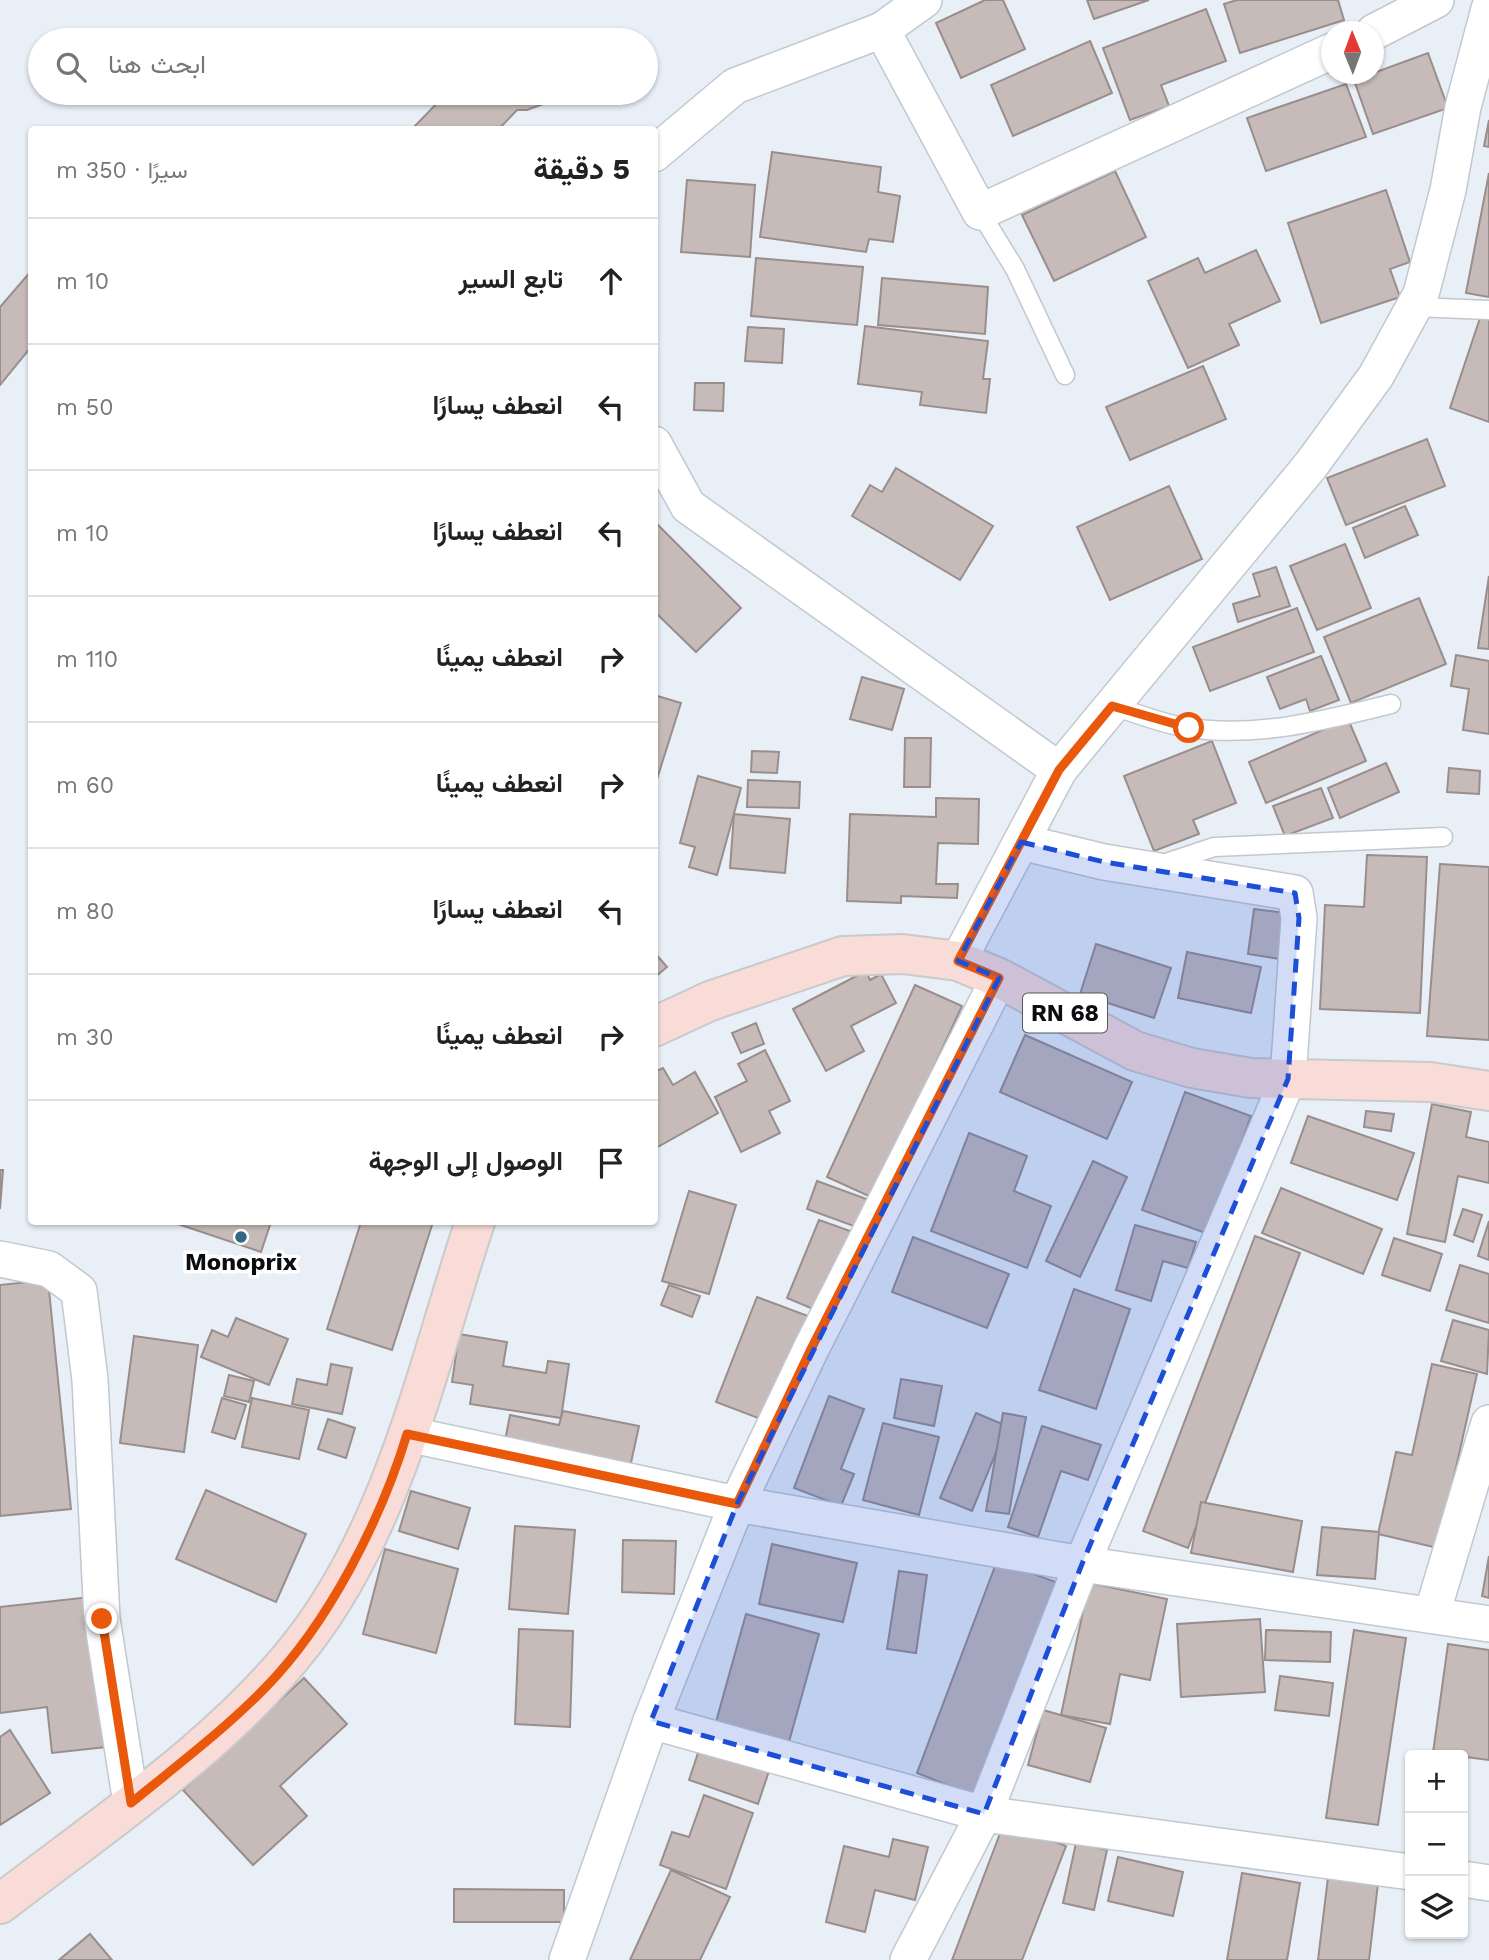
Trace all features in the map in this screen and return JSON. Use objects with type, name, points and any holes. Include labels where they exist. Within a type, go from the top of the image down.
[{"type":"main road","name":"RN 68","points":[[658,1025],[710,1001],[842,956],[903,954],[958,961],[999,978],[1135,1051],[1192,1068],[1251,1078],[1430,1082],[1489,1091]]},
{"type":"main road","points":[[0,1904],[131,1803],[265,1688],[305,1640],[340,1586],[397,1467],[474,1225]]},
{"type":"street","points":[[658,151],[735,86],[882,30],[924,0]]},
{"type":"street","points":[[1384,27],[1436,0]]},
{"type":"street","points":[[958,961],[1059,770],[1311,465],[1376,376],[1421,294],[1438,233],[1463,107],[1489,9]]},
{"type":"street","points":[[882,30],[980,212],[1321,56]]},
{"type":"street","points":[[658,451],[688,506],[1059,770]]},
{"type":"street","points":[[908,1960],[984,1814],[1082,1563],[1288,1079],[1299,918],[1295,893],[1104,862],[1021,842]]},
{"type":"street","points":[[567,1960],[651,1721],[737,1504],[817,1336],[999,978]]},
{"type":"street","points":[[0,1259],[49,1269],[79,1291],[90,1380],[102,1619],[131,1803]]},
{"type":"street","points":[[1432,1614],[1489,1423]]},
{"type":"street","points":[[407,1434],[737,1504],[1082,1563],[1489,1624]]},
{"type":"street","points":[[651,1721],[984,1814],[1405,1871]]},
{"type":"street","points":[[1468,1880],[1489,1883]]},
{"type":"lane","points":[[980,212],[1015,269],[1065,375]]},
{"type":"lane","points":[[1414,307],[1489,310]]},
{"type":"lane","points":[[1112,706],[1189,728],[1242,730],[1318,722],[1391,704]]},
{"type":"lane","points":[[1147,869],[1214,848],[1443,837]]},
{"type":"highlighted area","points":[[1021,842],[1104,862],[1295,893],[1299,918],[1288,1079],[1082,1564],[984,1814],[651,1721],[737,1504],[999,978],[958,961]]},
{"type":"building","points":[[985,0],[1003,0],[1025,49],[961,78],[936,23]]},
{"type":"building","points":[[1087,0],[1149,0],[1094,19]]},
{"type":"building","points":[[1237,0],[1338,0],[1344,20],[1321,21],[1321,27],[1240,53],[1224,4]]},
{"type":"building","points":[[1206,9],[1226,61],[1161,85],[1169,106],[1130,120],[1103,48]]},
{"type":"building","points":[[1090,41],[1112,93],[1013,136],[991,85]]},
{"type":"building","points":[[1428,53],[1448,108],[1373,134],[1355,84],[1384,84],[1384,69]]},
{"type":"building","points":[[1346,84],[1366,137],[1266,171],[1247,118]]},
{"type":"building","points":[[435,105],[540,105],[517,110],[502,126],[415,126]]},
{"type":"building","points":[[1489,120],[1489,147],[1484,146]]},
{"type":"building","points":[[772,152],[881,167],[878,192],[900,196],[893,242],[869,239],[866,252],[760,237]]},
{"type":"building","points":[[1115,171],[1146,237],[1054,281],[1022,215]]},
{"type":"building","points":[[1489,173],[1489,297],[1466,293]]},
{"type":"building","points":[[687,180],[755,185],[750,257],[681,252]]},
{"type":"building","points":[[1386,190],[1410,262],[1390,269],[1400,297],[1321,323],[1288,223]]},
{"type":"building","points":[[1256,250],[1280,301],[1229,324],[1239,345],[1188,368],[1148,281],[1198,258],[1205,273]]},
{"type":"building","points":[[756,258],[863,267],[857,325],[751,316]]},
{"type":"building","points":[[28,275],[28,351],[0,385],[0,307]]},
{"type":"building","points":[[882,278],[988,287],[985,334],[878,325]]},
{"type":"building","points":[[1481,315],[1489,318],[1489,422],[1450,408]]},
{"type":"building","points":[[865,326],[988,341],[983,379],[990,379],[986,413],[920,405],[922,392],[858,384]]},
{"type":"building","points":[[748,327],[784,329],[782,363],[745,361]]},
{"type":"building","points":[[1203,366],[1226,419],[1130,460],[1106,407]]},
{"type":"building","points":[[695,383],[724,383],[723,411],[694,410]]},
{"type":"building","points":[[1427,439],[1445,486],[1346,525],[1327,478]]},
{"type":"building","points":[[896,468],[993,526],[960,580],[852,516],[870,485],[882,492]]},
{"type":"building","points":[[1169,486],[1202,559],[1110,600],[1077,527]]},
{"type":"building","points":[[1405,506],[1418,535],[1365,558],[1353,528]]},
{"type":"building","points":[[658,525],[741,608],[696,652],[658,615]]},
{"type":"building","points":[[1345,544],[1371,608],[1317,630],[1290,566]]},
{"type":"building","points":[[1276,567],[1290,606],[1238,622],[1233,604],[1260,596],[1253,574]]},
{"type":"building","points":[[1489,576],[1489,649],[1478,648]]},
{"type":"building","points":[[1419,598],[1446,664],[1351,703],[1324,637]]},
{"type":"building","points":[[1297,608],[1314,652],[1210,691],[1193,647]]},
{"type":"building","points":[[1456,655],[1489,661],[1489,734],[1463,730],[1469,689],[1451,686]]},
{"type":"building","points":[[1321,656],[1339,700],[1310,711],[1306,699],[1280,709],[1267,677]]},
{"type":"building","points":[[862,677],[904,689],[892,730],[850,719]]},
{"type":"building","points":[[658,696],[681,703],[658,776]]},
{"type":"building","points":[[1348,719],[1366,761],[1266,803],[1249,762]]},
{"type":"building","points":[[905,738],[931,738],[930,787],[904,787]]},
{"type":"building","points":[[1212,741],[1236,803],[1193,820],[1199,834],[1154,851],[1124,776]]},
{"type":"building","points":[[752,751],[779,752],[777,773],[751,772]]},
{"type":"building","points":[[1386,763],[1399,792],[1340,818],[1328,788]]},
{"type":"building","points":[[1449,768],[1480,771],[1479,794],[1447,792]]},
{"type":"building","points":[[698,776],[741,788],[717,875],[689,867],[695,847],[680,843]]},
{"type":"building","points":[[748,780],[800,782],[799,808],[747,807]]},
{"type":"building","points":[[1321,788],[1333,818],[1285,836],[1273,806]]},
{"type":"building","points":[[936,798],[979,799],[978,844],[938,843],[936,884],[958,884],[957,898],[901,896],[901,903],[847,901],[850,814],[936,817]]},
{"type":"building","points":[[734,814],[790,819],[785,873],[730,868]]},
{"type":"building","points":[[1367,855],[1427,857],[1420,1013],[1320,1009],[1325,905],[1364,907]]},
{"type":"building","points":[[1440,864],[1489,867],[1489,1040],[1427,1036]]},
{"type":"building","points":[[1254,909],[1287,913],[1280,959],[1248,954]]},
{"type":"building","points":[[1096,944],[1171,968],[1154,1018],[1080,994]]},
{"type":"building","points":[[1187,952],[1261,967],[1251,1013],[1178,998]]},
{"type":"building","points":[[658,957],[667,967],[658,975]]},
{"type":"building","points":[[866,971],[870,980],[881,974],[896,1003],[851,1026],[864,1051],[826,1071],[793,1009]]},
{"type":"building","points":[[915,985],[962,1006],[873,1198],[827,1177]]},
{"type":"building","points":[[756,1023],[764,1044],[741,1053],[732,1033]]},
{"type":"building","points":[[1025,1035],[1132,1082],[1107,1139],[1000,1092]]},
{"type":"building","points":[[765,1050],[790,1101],[769,1111],[780,1133],[741,1152],[715,1097],[747,1081],[738,1064]]},
{"type":"building","points":[[663,1068],[673,1085],[695,1072],[718,1113],[658,1147],[658,1070]]},
{"type":"building","points":[[1185,1092],[1251,1116],[1208,1234],[1142,1210]]},
{"type":"building","points":[[1432,1104],[1471,1112],[1466,1137],[1489,1142],[1489,1183],[1458,1176],[1445,1242],[1407,1234]]},
{"type":"building","points":[[1366,1111],[1394,1114],[1391,1131],[1364,1127]]},
{"type":"building","points":[[1308,1116],[1414,1153],[1397,1200],[1291,1163]]},
{"type":"building","points":[[969,1133],[1027,1156],[1014,1191],[1051,1206],[1027,1268],[931,1231]]},
{"type":"building","points":[[1093,1161],[1127,1177],[1080,1277],[1046,1261]]},
{"type":"building","points":[[0,1170],[3,1170],[0,1209]]},
{"type":"building","points":[[817,1181],[872,1201],[862,1229],[807,1209]]},
{"type":"building","points":[[1281,1188],[1382,1229],[1363,1274],[1262,1233]]},
{"type":"building","points":[[689,1191],[736,1205],[709,1294],[662,1281]]},
{"type":"building","points":[[1463,1209],[1482,1215],[1473,1242],[1454,1235]]},
{"type":"building","points":[[819,1220],[853,1232],[820,1312],[787,1298]]},
{"type":"building","points":[[1489,1221],[1489,1260],[1478,1256]]},
{"type":"building","name":"Monoprix","points":[[181,1225],[270,1225],[261,1252]]},
{"type":"building","points":[[360,1225],[432,1225],[392,1350],[327,1329]]},
{"type":"building","points":[[1135,1225],[1196,1242],[1188,1268],[1163,1261],[1151,1301],[1116,1290]]},
{"type":"building","points":[[1255,1236],[1300,1253],[1188,1548],[1143,1531]]},
{"type":"building","points":[[913,1237],[1009,1274],[987,1328],[892,1292]]},
{"type":"building","points":[[1394,1238],[1442,1254],[1430,1291],[1382,1275]]},
{"type":"building","points":[[1460,1265],[1489,1274],[1489,1323],[1446,1310]]},
{"type":"building","points":[[48,1280],[71,1509],[0,1516],[0,1285]]},
{"type":"building","points":[[669,1285],[700,1296],[692,1317],[661,1305]]},
{"type":"building","points":[[1074,1289],[1130,1309],[1096,1409],[1039,1390]]},
{"type":"building","points":[[757,1297],[808,1316],[766,1421],[716,1402]]},
{"type":"building","points":[[236,1318],[288,1339],[269,1385],[201,1357],[212,1330],[228,1337]]},
{"type":"building","points":[[1453,1320],[1489,1330],[1487,1374],[1441,1361]]},
{"type":"building","points":[[459,1334],[507,1342],[503,1366],[546,1373],[548,1361],[569,1364],[561,1418],[470,1404],[473,1385],[452,1382]]},
{"type":"building","points":[[134,1336],[198,1345],[184,1452],[120,1443]]},
{"type":"building","points":[[331,1364],[352,1368],[342,1414],[292,1404],[297,1379],[327,1385]]},
{"type":"building","points":[[1432,1364],[1477,1374],[1438,1548],[1378,1534],[1396,1452],[1412,1455]]},
{"type":"building","points":[[229,1375],[254,1381],[249,1402],[224,1396]]},
{"type":"building","points":[[901,1379],[942,1386],[934,1426],[894,1418]]},
{"type":"building","points":[[829,1396],[864,1409],[841,1469],[854,1474],[841,1506],[794,1488]]},
{"type":"building","points":[[222,1398],[246,1405],[235,1439],[212,1432]]},
{"type":"building","points":[[252,1398],[309,1410],[299,1459],[242,1447]]},
{"type":"building","points":[[563,1411],[639,1426],[629,1472],[504,1446],[510,1415],[559,1425]]},
{"type":"building","points":[[976,1413],[1007,1426],[972,1511],[940,1498]]},
{"type":"building","points":[[1003,1413],[1026,1417],[1009,1514],[986,1511]]},
{"type":"building","points":[[328,1419],[355,1428],[346,1458],[318,1449]]},
{"type":"building","points":[[883,1423],[939,1437],[919,1515],[863,1500]]},
{"type":"building","points":[[1042,1426],[1101,1445],[1088,1480],[1061,1471],[1038,1537],[1008,1527]]},
{"type":"building","points":[[206,1490],[306,1534],[276,1602],[176,1559]]},
{"type":"building","points":[[411,1491],[470,1508],[458,1549],[399,1531]]},
{"type":"building","points":[[1201,1502],[1302,1521],[1293,1572],[1191,1553]]},
{"type":"building","points":[[515,1526],[575,1530],[568,1614],[509,1609]]},
{"type":"building","points":[[1322,1527],[1379,1532],[1375,1579],[1317,1575]]},
{"type":"building","points":[[623,1540],[676,1541],[674,1594],[622,1592]]},
{"type":"building","points":[[772,1544],[857,1563],[843,1622],[759,1604]]},
{"type":"building","points":[[385,1549],[458,1569],[436,1653],[363,1634]]},
{"type":"building","points":[[1489,1556],[1489,1598],[1482,1596]]},
{"type":"building","points":[[997,1561],[1056,1582],[975,1796],[917,1773]]},
{"type":"building","points":[[899,1571],[927,1575],[916,1653],[887,1649]]},
{"type":"building","points":[[1089,1583],[1167,1599],[1150,1680],[1120,1674],[1110,1724],[1061,1715]]},
{"type":"building","points":[[90,1597],[106,1747],[52,1753],[47,1707],[0,1713],[0,1607]]},
{"type":"building","points":[[746,1614],[819,1634],[787,1749],[714,1729]]},
{"type":"building","points":[[1260,1619],[1265,1692],[1181,1697],[1177,1624]]},
{"type":"building","points":[[519,1629],[573,1631],[570,1727],[515,1724]]},
{"type":"building","points":[[1266,1630],[1331,1632],[1330,1662],[1265,1660]]},
{"type":"building","points":[[1354,1630],[1406,1638],[1378,1825],[1326,1818]]},
{"type":"building","points":[[1448,1644],[1489,1650],[1489,1760],[1468,1757],[1468,1750],[1433,1750]]},
{"type":"building","points":[[1280,1676],[1333,1683],[1329,1716],[1275,1710]]},
{"type":"building","points":[[304,1678],[347,1724],[280,1786],[307,1816],[253,1865],[183,1790]]},
{"type":"building","points":[[1043,1710],[1106,1728],[1090,1782],[1028,1765]]},
{"type":"building","points":[[10,1730],[50,1793],[0,1825],[0,1737]]},
{"type":"building","points":[[702,1741],[771,1765],[758,1804],[689,1780]]},
{"type":"building","points":[[704,1795],[753,1813],[726,1889],[660,1865],[672,1832],[689,1837]]},
{"type":"building","points":[[1004,1823],[1066,1846],[1022,1960],[952,1960]]},
{"type":"building","points":[[893,1839],[928,1847],[915,1900],[875,1890],[865,1932],[826,1922],[844,1846],[889,1857]]},
{"type":"building","points":[[1076,1843],[1107,1850],[1094,1910],[1063,1903]]},
{"type":"building","points":[[1118,1857],[1183,1872],[1173,1916],[1108,1901]]},
{"type":"building","points":[[1329,1869],[1379,1875],[1369,1960],[1318,1960]]},
{"type":"building","points":[[671,1870],[730,1897],[700,1960],[630,1960]]},
{"type":"building","points":[[1242,1873],[1300,1883],[1287,1960],[1227,1960]]},
{"type":"building","points":[[454,1889],[564,1890],[564,1922],[454,1922]]},
{"type":"building","points":[[90,1934],[112,1960],[59,1960]]},
{"type":"place","name":"Monoprix","points":[[241,1237]]},
{"type":"route","points":[[102,1619],[131,1803],[265,1688],[305,1640],[340,1586],[366,1534],[397,1467],[407,1434],[737,1504],[811,1349],[999,978],[958,961],[1059,770],[1112,706],[1189,728]]}]
